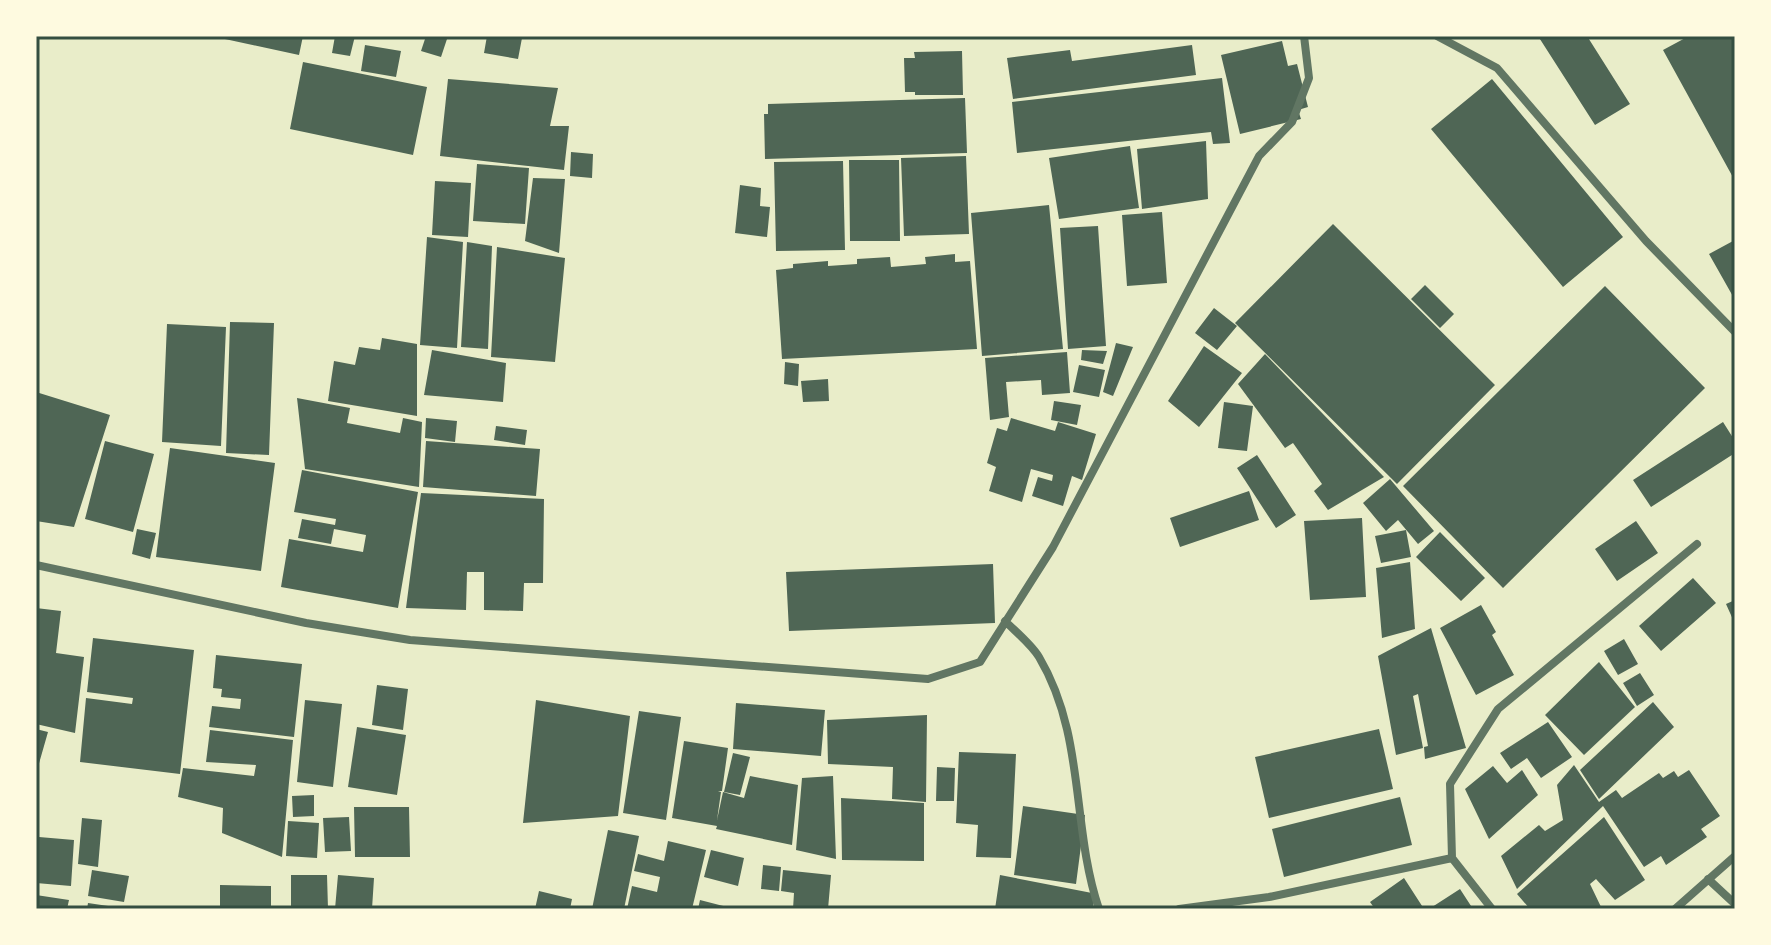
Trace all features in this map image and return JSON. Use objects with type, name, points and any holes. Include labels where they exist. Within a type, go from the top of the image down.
[{"type":"street","points":[[36,565],[306,623],[410,640],[928,679],[980,662],[1053,547],[1259,156],[1292,122],[1309,78],[1304,36]]},
{"type":"street","points":[[1437,36],[1497,68],[1646,241],[1735,332]]},
{"type":"street","points":[[1492,909],[1452,858],[1450,784],[1498,709],[1697,544]]},
{"type":"street","points":[[1005,621],[1037,655],[1056,692],[1075,758],[1090,881],[1099,909]]},
{"type":"street","points":[[1675,909],[1735,856]]},
{"type":"street","points":[[1179,909],[1269,897],[1452,858]]},
{"type":"street","points":[[1708,879],[1735,904]]},
{"type":"building","points":[[211,36],[303,36],[299,55]]},
{"type":"building","points":[[335,36],[355,36],[350,56],[332,53]]},
{"type":"building","points":[[426,36],[448,36],[441,57],[421,51]]},
{"type":"building","points":[[487,36],[522,38],[518,59],[484,53]]},
{"type":"building","points":[[1538,36],[1587,36],[1630,104],[1595,125]]},
{"type":"building","points":[[1689,36],[1735,36],[1735,181],[1663,50]]},
{"type":"building","points":[[1282,41],[1288,66],[1297,64],[1308,107],[1298,110],[1301,119],[1240,134],[1221,55]]},
{"type":"building","points":[[365,45],[401,51],[396,77],[361,71]]},
{"type":"building","points":[[1192,45],[1196,75],[1013,99],[1007,58],[1070,50],[1072,61]]},
{"type":"building","points":[[962,51],[963,95],[915,95],[915,92],[905,92],[904,58],[915,58],[914,52]]},
{"type":"building","points":[[303,62],[427,87],[413,155],[290,129]]},
{"type":"building","points":[[1222,78],[1230,143],[1213,144],[1211,132],[1017,153],[1012,102]]},
{"type":"building","points":[[448,79],[558,88],[550,126],[569,126],[564,170],[440,156]]},
{"type":"building","points":[[1492,79],[1623,237],[1563,287],[1431,129]]},
{"type":"building","points":[[965,98],[967,153],[765,159],[764,114],[768,114],[768,104]]},
{"type":"building","points":[[1206,141],[1208,199],[1142,209],[1137,149]]},
{"type":"building","points":[[1130,146],[1139,208],[1059,219],[1049,158]]},
{"type":"building","points":[[571,152],[593,154],[592,178],[570,176]]},
{"type":"building","points":[[966,156],[969,234],[904,236],[901,158]]},
{"type":"building","points":[[849,160],[899,160],[900,241],[850,241]]},
{"type":"building","points":[[843,161],[845,250],[776,251],[774,162]]},
{"type":"building","points":[[477,164],[529,168],[525,224],[473,221]]},
{"type":"building","points":[[533,178],[565,179],[559,253],[525,241]]},
{"type":"building","points":[[435,181],[471,183],[468,237],[432,235]]},
{"type":"building","points":[[740,185],[761,188],[760,206],[770,207],[767,237],[735,233]]},
{"type":"building","points":[[1049,205],[1063,349],[982,356],[971,213]]},
{"type":"building","points":[[1162,212],[1167,283],[1127,286],[1122,215]]},
{"type":"building","points":[[1333,224],[1495,385],[1397,484],[1235,323]]},
{"type":"building","points":[[1098,226],[1106,346],[1068,349],[1060,228]]},
{"type":"building","points":[[427,237],[463,242],[457,348],[420,345]]},
{"type":"building","points":[[1733,241],[1735,245],[1735,300],[1709,254]]},
{"type":"building","points":[[467,242],[492,246],[488,349],[461,347]]},
{"type":"building","points":[[497,247],[565,258],[555,362],[491,357]]},
{"type":"building","points":[[955,254],[955,262],[970,261],[977,349],[782,359],[776,270],[793,268],[793,264],[828,261],[828,266],[857,264],[857,259],[890,257],[891,267],[926,264],[925,257]]},
{"type":"building","points":[[1425,285],[1454,314],[1440,328],[1411,299]]},
{"type":"building","points":[[1605,286],[1705,388],[1503,588],[1403,486]]},
{"type":"building","points":[[1214,308],[1237,326],[1217,350],[1195,333]]},
{"type":"building","points":[[230,322],[274,323],[269,455],[226,453]]},
{"type":"building","points":[[167,324],[226,327],[221,446],[162,442]]},
{"type":"building","points":[[382,338],[417,344],[417,416],[328,401],[334,361],[355,365],[359,347],[380,350]]},
{"type":"building","points":[[1116,343],[1133,347],[1113,396],[1103,392]]},
{"type":"building","points":[[1204,346],[1242,373],[1199,427],[1168,401]]},
{"type":"building","points":[[432,350],[506,363],[503,402],[424,395]]},
{"type":"building","points":[[1082,350],[1107,351],[1103,364],[1081,360]]},
{"type":"building","points":[[1067,352],[1070,393],[1042,395],[1041,380],[1006,382],[1009,417],[990,420],[985,358]]},
{"type":"building","points":[[1265,354],[1384,477],[1328,510],[1314,491],[1322,484],[1293,443],[1285,448],[1238,384]]},
{"type":"building","points":[[785,362],[799,364],[798,386],[784,384]]},
{"type":"building","points":[[1079,365],[1105,370],[1099,397],[1073,392]]},
{"type":"building","points":[[828,379],[829,401],[803,402],[801,381]]},
{"type":"building","points":[[36,392],[110,415],[74,527],[36,521]]},
{"type":"building","points":[[297,398],[350,408],[347,423],[400,433],[403,418],[422,422],[419,487],[305,469]]},
{"type":"building","points":[[1054,401],[1081,405],[1077,425],[1051,420]]},
{"type":"building","points":[[1224,402],[1253,406],[1247,451],[1218,448]]},
{"type":"building","points":[[426,418],[457,421],[455,442],[425,438]]},
{"type":"building","points":[[1011,418],[1055,431],[1058,422],[1096,434],[1082,480],[1072,476],[1063,506],[1032,496],[1038,477],[1052,481],[1053,475],[1031,469],[1022,502],[989,491],[996,467],[987,463],[997,428],[1007,431]]},
{"type":"building","points":[[1723,422],[1735,441],[1735,453],[1651,507],[1633,480]]},
{"type":"building","points":[[496,426],[527,430],[525,445],[494,440]]},
{"type":"building","points":[[105,441],[154,454],[133,532],[85,519]]},
{"type":"building","points":[[426,441],[540,449],[536,496],[423,487]]},
{"type":"building","points":[[170,448],[275,463],[261,571],[156,557]]},
{"type":"building","points":[[1257,455],[1296,515],[1276,528],[1237,468]]},
{"type":"building","points":[[302,470],[418,492],[398,608],[281,587],[289,539],[363,552],[366,535],[334,529],[331,544],[298,538],[302,519],[335,525],[336,519],[294,512]]},
{"type":"building","points":[[1390,479],[1434,531],[1418,544],[1398,520],[1386,531],[1363,503]]},
{"type":"building","points":[[1249,491],[1259,520],[1180,547],[1170,518]]},
{"type":"building","points":[[421,493],[544,499],[543,583],[524,583],[523,611],[484,610],[484,572],[467,572],[466,610],[406,608]]},
{"type":"building","points":[[1362,518],[1366,597],[1310,600],[1304,521]]},
{"type":"building","points":[[1636,521],[1658,553],[1617,581],[1595,549]]},
{"type":"building","points":[[137,529],[156,533],[150,559],[132,554]]},
{"type":"building","points":[[1406,530],[1411,557],[1381,563],[1375,536]]},
{"type":"building","points":[[1440,532],[1485,578],[1461,601],[1416,557]]},
{"type":"building","points":[[1410,562],[1415,629],[1382,638],[1376,568]]},
{"type":"building","points":[[993,564],[995,623],[789,631],[786,572]]},
{"type":"building","points":[[1693,578],[1716,603],[1661,651],[1639,626]]},
{"type":"building","points":[[1735,600],[1735,624],[1726,604]]},
{"type":"building","points":[[1481,605],[1496,632],[1492,635],[1514,675],[1476,695],[1440,628]]},
{"type":"building","points":[[36,608],[61,611],[56,653],[84,657],[75,733],[36,724]]},
{"type":"building","points":[[1431,628],[1466,748],[1425,759],[1424,747],[1428,746],[1418,694],[1413,696],[1423,748],[1396,755],[1378,656]]},
{"type":"building","points":[[93,638],[194,650],[180,774],[80,762],[86,698],[132,704],[133,698],[87,692]]},
{"type":"building","points":[[1624,639],[1638,664],[1618,675],[1604,651]]},
{"type":"building","points":[[216,655],[302,664],[294,737],[209,727],[212,706],[240,709],[241,699],[221,697],[222,689],[213,688]]},
{"type":"building","points":[[1599,662],[1635,707],[1584,755],[1545,715]]},
{"type":"building","points":[[1640,673],[1654,695],[1637,706],[1623,683]]},
{"type":"building","points":[[377,685],[408,689],[403,730],[372,725]]},
{"type":"building","points":[[305,700],[342,704],[333,787],[297,782]]},
{"type":"building","points":[[536,700],[630,716],[618,816],[523,823]]},
{"type":"building","points":[[1653,702],[1674,727],[1599,799],[1580,770]]},
{"type":"building","points":[[736,703],[825,710],[821,756],[733,749]]},
{"type":"building","points":[[639,711],[681,717],[666,820],[623,813]]},
{"type":"building","points":[[927,715],[926,802],[892,799],[893,767],[828,764],[827,720]]},
{"type":"building","points":[[1548,722],[1572,757],[1541,778],[1527,758],[1511,769],[1500,753]]},
{"type":"building","points":[[357,727],[406,735],[397,795],[348,787]]},
{"type":"building","points":[[36,729],[48,732],[38,767],[36,766]]},
{"type":"building","points":[[1379,729],[1393,789],[1269,818],[1255,757]]},
{"type":"building","points":[[210,730],[293,740],[282,857],[222,833],[223,808],[178,797],[183,768],[254,776],[256,765],[206,762]]},
{"type":"building","points":[[684,741],[728,748],[722,791],[718,791],[721,792],[717,820],[723,792],[744,798],[750,776],[798,785],[792,845],[672,818]]},
{"type":"building","points":[[959,752],[1016,754],[1011,858],[976,857],[978,825],[956,823]]},
{"type":"building","points":[[733,753],[750,757],[740,795],[724,792]]},
{"type":"building","points":[[1574,765],[1599,802],[1616,790],[1622,798],[1659,773],[1663,778],[1674,771],[1678,777],[1689,770],[1720,816],[1701,829],[1707,837],[1666,865],[1661,856],[1644,867],[1603,806],[1517,889],[1501,856],[1539,825],[1545,831],[1563,820],[1557,785]]},
{"type":"building","points":[[1493,766],[1507,783],[1522,770],[1538,795],[1489,839],[1465,789]]},
{"type":"building","points":[[937,767],[955,768],[954,801],[936,801]]},
{"type":"building","points":[[833,776],[836,859],[796,850],[802,778]]},
{"type":"building","points":[[314,795],[314,816],[293,817],[292,796]]},
{"type":"building","points":[[1400,797],[1412,845],[1284,877],[1272,829]]},
{"type":"building","points":[[841,798],[924,803],[924,861],[842,860]]},
{"type":"building","points":[[1023,806],[1085,815],[1076,884],[1014,875]]},
{"type":"building","points":[[354,807],[409,807],[410,857],[355,857]]},
{"type":"building","points":[[349,817],[351,851],[325,852],[323,818]]},
{"type":"building","points":[[1604,817],[1645,880],[1615,900],[1596,879],[1590,884],[1602,909],[1530,909],[1517,894]]},
{"type":"building","points":[[82,818],[102,820],[98,867],[78,864]]},
{"type":"building","points":[[288,821],[319,823],[317,858],[286,856]]},
{"type":"building","points":[[608,830],[639,836],[624,909],[592,909]]},
{"type":"building","points":[[39,837],[74,840],[71,886],[36,883]]},
{"type":"building","points":[[668,841],[706,850],[692,909],[627,909],[632,886],[657,892],[660,877],[634,871],[638,854],[664,861]]},
{"type":"building","points":[[711,850],[744,858],[738,886],[704,877]]},
{"type":"building","points":[[763,865],[781,867],[779,891],[761,889]]},
{"type":"building","points":[[92,870],[129,876],[124,902],[88,896]]},
{"type":"building","points":[[783,870],[831,875],[828,909],[793,909],[794,893],[781,891]]},
{"type":"building","points":[[291,875],[327,875],[328,909],[291,909]]},
{"type":"building","points":[[338,875],[374,878],[372,909],[335,909]]},
{"type":"building","points":[[1000,875],[1092,893],[1094,909],[995,909]]},
{"type":"building","points":[[1404,878],[1424,909],[1375,909],[1370,902]]},
{"type":"building","points":[[220,885],[271,886],[271,909],[220,909]]},
{"type":"building","points":[[1460,889],[1473,909],[1429,909]]},
{"type":"building","points":[[539,891],[572,899],[570,909],[535,909]]},
{"type":"building","points":[[36,895],[69,900],[67,909],[36,909]]},
{"type":"building","points":[[700,900],[731,908],[698,909]]},
{"type":"building","points":[[88,903],[115,907],[115,909],[87,909]]}]
